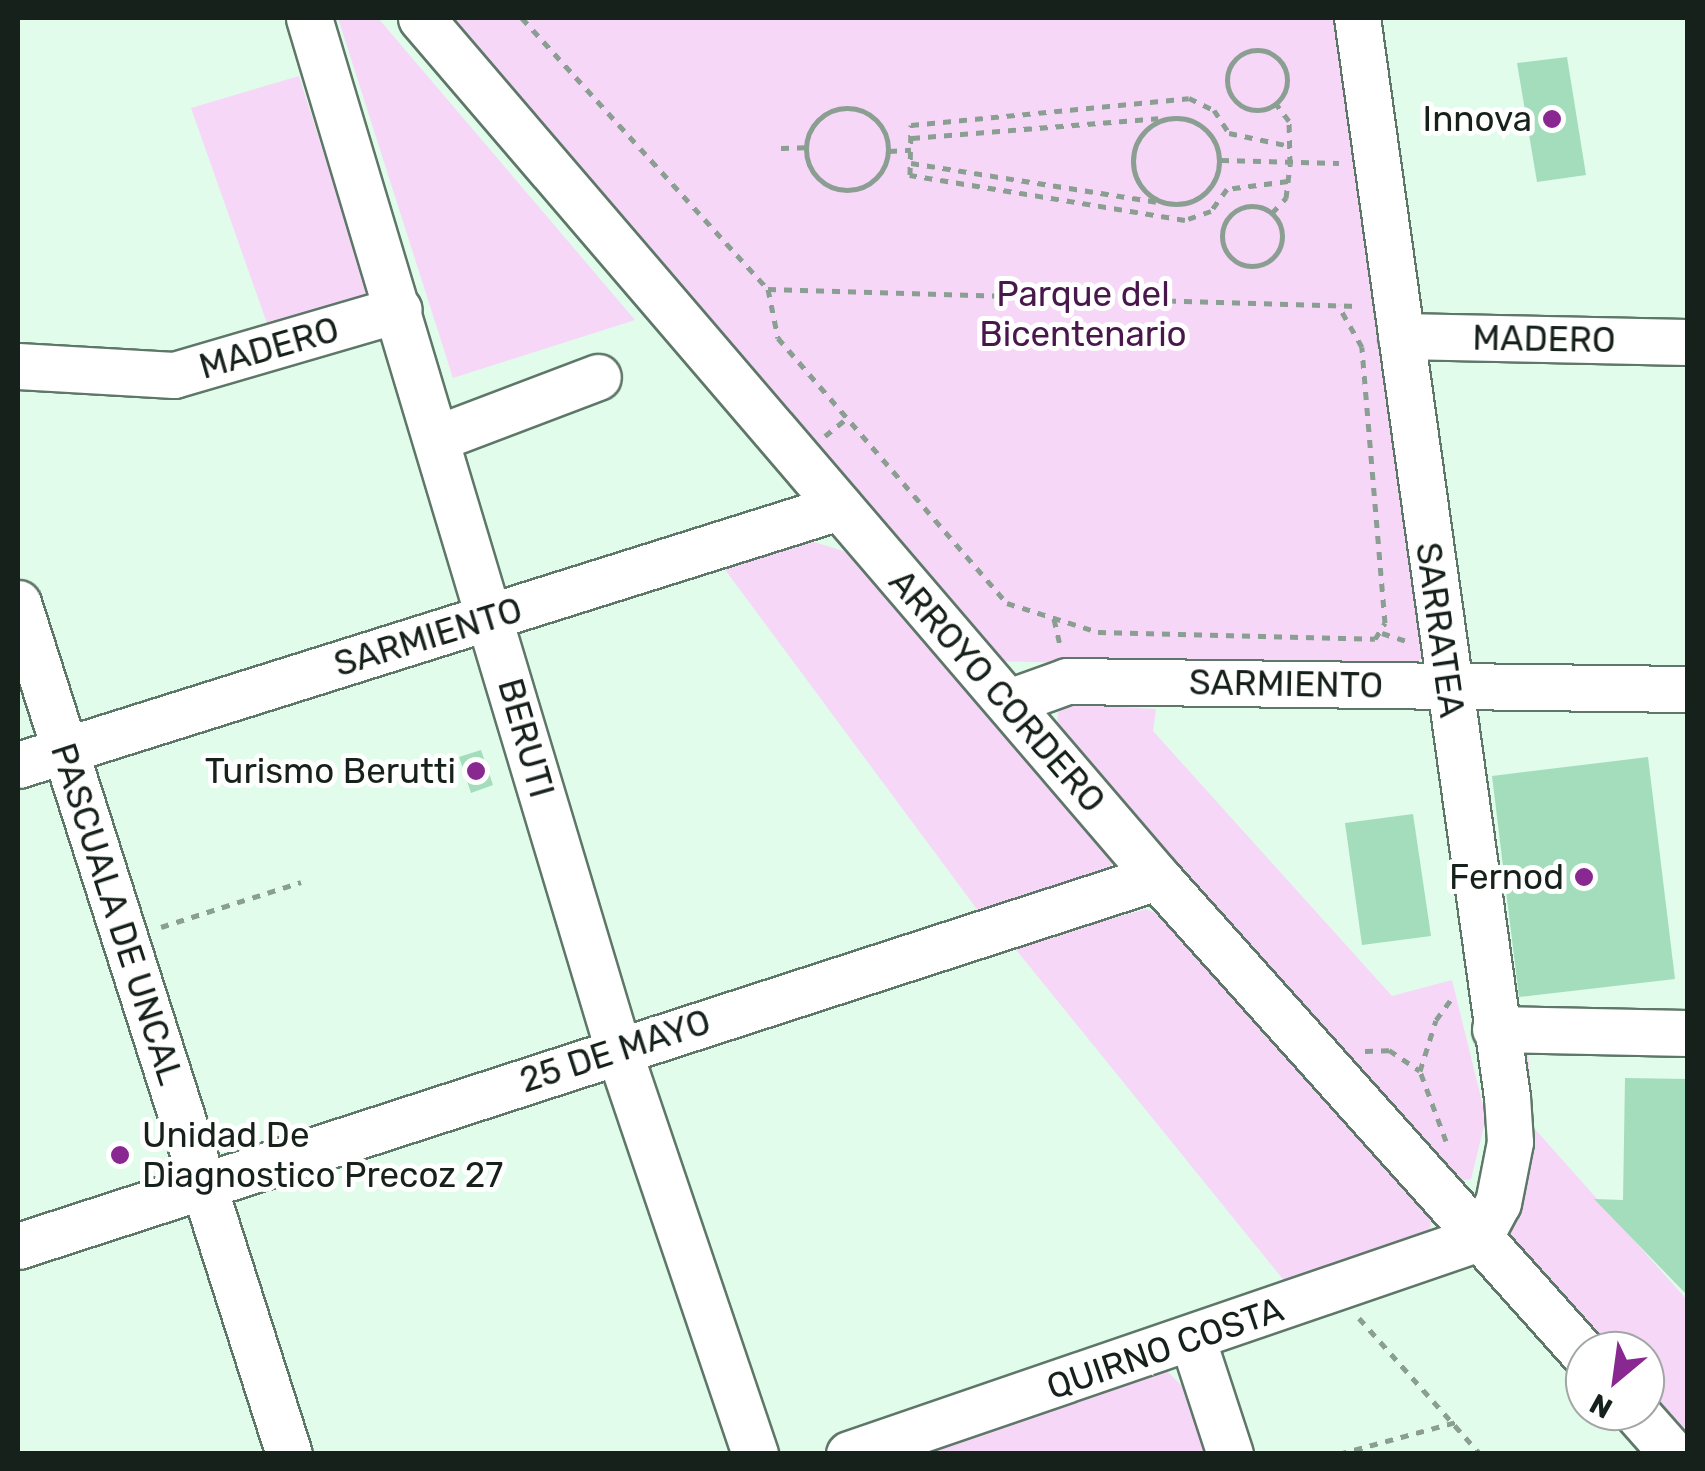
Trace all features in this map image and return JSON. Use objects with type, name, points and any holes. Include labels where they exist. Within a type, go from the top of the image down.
[{"type":"street","name":"BERUTI","points":[[309,18],[618,1050],[755,1454]]},
{"type":"street","name":"ARROYO CORDERO","points":[[420,18],[1157,877],[1565,1333]]},
{"type":"street","name":"SARRATEA","points":[[1357,18],[1510,1142],[1498,1203],[1480,1238]]},
{"type":"street","name":"MADERO","points":[[18,366],[174,374],[399,309]]},
{"type":"street","name":"MADERO","points":[[1399,322],[1688,342]]},
{"type":"street","points":[[437,438],[598,377]]},
{"type":"street","name":"SARMIENTO","points":[[18,765],[838,507]]},
{"type":"street","name":"PASCUALA DE UNCAL","points":[[18,603],[288,1454]]},
{"type":"street","name":"SARMIENTO","points":[[1008,702],[1067,681],[1688,690]]},
{"type":"street","name":"25 DE MAYO","points":[[18,1246],[1157,877]]},
{"type":"street","points":[[1495,1029],[1688,1032]]},
{"type":"street","name":"QUIRNO COSTA","points":[[849,1454],[1193,1341],[1480,1238]]},
{"type":"street","points":[[1193,1341],[1230,1454]]},
{"type":"street","points":[[1653,1431],[1673,1454]]},
{"type":"path","points":[[522,18],[768,289],[778,338],[1007,602],[1098,632],[1375,638],[1385,622],[1362,347],[1338,305]]},
{"type":"path","points":[[1258,50],[1277,58],[1288,75],[1276,104],[1258,110],[1233,100],[1227,72],[1238,56],[1258,50]]},
{"type":"path","points":[[1288,181],[1227,189],[1211,210],[1184,220],[910,175],[911,125],[1189,98],[1214,110],[1228,133],[1290,146]]},
{"type":"path","points":[[1272,213],[1286,198],[1290,164],[1290,121],[1276,104]]},
{"type":"path","points":[[845,108],[872,117],[888,150],[878,178],[843,190],[820,180],[806,147],[819,119],[845,108]]},
{"type":"path","points":[[911,163],[1174,204],[1211,187],[1220,160],[1199,124],[1171,118],[912,138]]},
{"type":"path","points":[[1171,118],[1146,130],[1132,154],[1138,183],[1174,204]]},
{"type":"path","points":[[781,148],[806,147]]},
{"type":"path","points":[[888,150],[912,150]]},
{"type":"path","points":[[1220,160],[1331,166],[1375,152]]},
{"type":"path","points":[[1253,206],[1272,213],[1282,232],[1271,260],[1244,266],[1228,255],[1222,229],[1234,212],[1253,206]]},
{"type":"path","points":[[768,289],[1338,305],[1399,322]]},
{"type":"path","points":[[125,938],[301,882]]},
{"type":"path","points":[[1420,1071],[1436,1020],[1485,959]]},
{"type":"path","points":[[1330,1070],[1371,1049],[1406,1057],[1420,1071],[1449,1153],[1450,1170],[1435,1188]]},
{"type":"path","points":[[1333,1291],[1456,1422],[1480,1454]]},
{"type":"path","points":[[1339,1454],[1456,1422]]},
{"type":"green space","points":[[338,18],[378,18],[635,320],[453,378]]},
{"type":"green space","name":"Parque del Bicentenario","points":[[440,18],[1340,18],[1423,658],[1398,673],[996,661]]},
{"type":"green space","points":[[299,76],[367,289],[366,296],[269,329],[191,108]]},
{"type":"green space","points":[[801,538],[850,553],[1113,860],[1110,869],[982,916],[720,563]]},
{"type":"green space","points":[[1070,704],[1156,709],[1153,731],[1392,996],[1452,980],[1486,1118],[1471,1179],[1449,1183],[1057,728],[1058,712]]},
{"type":"green space","points":[[1146,909],[1167,918],[1431,1212],[1430,1235],[1286,1283],[1013,946]]},
{"type":"green space","points":[[1527,1038],[1534,1128],[1687,1300],[1687,1446],[1665,1421],[1665,1331],[1585,1331],[1517,1255],[1509,1234],[1513,1078]]},
{"type":"green space","points":[[1164,1368],[1190,1394],[1210,1454],[893,1454]]},
{"type":"building","name":"Innova","points":[[1567,57],[1586,175],[1537,182],[1517,63]]},
{"type":"building","name":"Turismo Berutti","points":[[481,750],[493,785],[471,793],[459,757]]},
{"type":"building","name":"Fernod","points":[[1648,757],[1675,979],[1519,997],[1492,776]]},
{"type":"building","points":[[1413,814],[1431,936],[1362,945],[1345,823]]},
{"type":"building","points":[[1625,1078],[1688,1079],[1688,1296],[1594,1199],[1623,1200]]},
{"type":"place","name":"Innova","points":[[1552,119]]},
{"type":"place","name":"Turismo Berutti","points":[[476,771]]},
{"type":"place","name":"Fernod","points":[[1584,877]]},
{"type":"place","name":"Unidad De Diagnostico Precoz 27","points":[[120,1155]]}]
